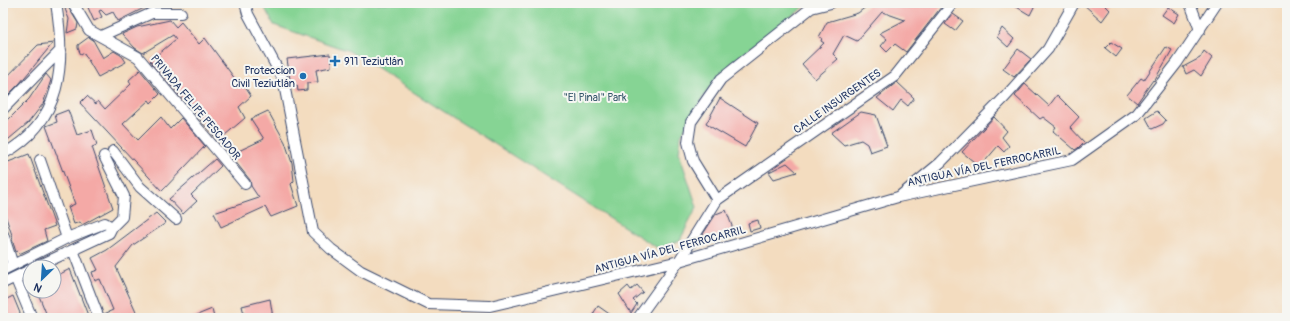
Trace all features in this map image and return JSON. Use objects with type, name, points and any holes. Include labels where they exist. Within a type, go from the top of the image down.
[{"type":"street","points":[[3,154],[30,136],[43,118],[54,98],[61,70],[61,32],[56,3]]},
{"type":"street","name":"PRIVADA FELIPE PESCADOR","points":[[74,3],[89,30],[138,57],[245,184]]},
{"type":"street","name":"ANTIGUA VÍA DEL FERROCARRIL","points":[[245,3],[248,14],[283,79],[313,232],[331,249],[360,271],[428,304],[490,306],[680,261],[898,197],[1072,160],[1137,114],[1177,63],[1217,3]]},
{"type":"street","points":[[638,318],[680,261],[716,200],[693,161],[688,142],[691,122],[721,79],[811,8],[832,3]]},
{"type":"street","name":"CALLE INSURGENTES","points":[[716,200],[895,76],[953,3]]},
{"type":"street","points":[[898,197],[940,163],[1005,97],[1048,49],[1074,3]]},
{"type":"street","points":[[1190,3],[1200,30]]},
{"type":"street","points":[[102,36],[152,13],[181,13]]},
{"type":"street","points":[[3,109],[61,50]]},
{"type":"street","points":[[53,259],[109,233],[112,227],[122,217],[124,196],[109,154],[140,187],[176,219]]},
{"type":"street","points":[[40,160],[67,238]]},
{"type":"street","points":[[124,196],[140,187]]},
{"type":"street","points":[[3,270],[67,238],[105,224],[112,227]]},
{"type":"street","points":[[3,234],[13,265]]},
{"type":"street","points":[[73,250],[99,318]]},
{"type":"street","points":[[3,283],[22,274]]},
{"type":"street","points":[[15,277],[32,318]]},
{"type":"green space","name":"\"El Pinal\" Park","points":[[262,3],[809,3],[732,63],[709,88],[681,135],[679,153],[697,207],[680,240],[659,249],[349,51],[274,25]]},
{"type":"building","points":[[86,3],[154,3],[118,21],[113,12],[106,15],[101,10],[99,11],[102,17],[94,21]]},
{"type":"building","points":[[871,3],[938,3],[942,6],[906,52],[895,44],[887,52],[881,46],[887,39],[880,33],[905,20],[882,12],[857,41],[844,35],[833,54],[838,59],[815,79],[802,64],[824,43],[821,41],[822,38],[819,37],[827,22],[858,13]]},
{"type":"building","points":[[1010,3],[1036,3],[1030,15]]},
{"type":"building","points":[[1082,3],[1103,3],[1110,10],[1102,21]]},
{"type":"building","points":[[68,7],[78,23],[77,29],[67,33],[69,19],[65,9]]},
{"type":"building","points":[[1168,7],[1179,14],[1174,23],[1162,15]]},
{"type":"building","points":[[953,14],[963,21],[955,31],[945,24]]},
{"type":"building","points":[[170,20],[176,27],[181,22],[199,44],[205,38],[238,83],[241,81],[251,96],[239,107],[245,118],[218,141],[150,61],[176,39],[173,35],[143,53],[135,48],[122,34],[137,27]]},
{"type":"building","points":[[1002,28],[1014,39],[1008,47],[997,37]]},
{"type":"building","points":[[89,37],[93,40],[103,58],[114,51],[122,56],[126,62],[98,77],[84,53],[81,55],[78,48],[78,45]]},
{"type":"building","points":[[1111,42],[1122,49],[1116,57],[1105,48]]},
{"type":"building","points":[[53,43],[20,83],[3,100],[3,81],[38,45]]},
{"type":"building","points":[[1166,47],[1172,50],[1154,81],[1153,80],[1137,103],[1127,95],[1141,78],[1144,80]]},
{"type":"building","points":[[1018,49],[1031,59],[1014,77],[1003,69]]},
{"type":"building","points":[[1204,51],[1212,58],[1201,76],[1194,70],[1186,74],[1183,67],[1200,58]]},
{"type":"building","name":"Proteccion Civil Teziutlán","points":[[330,54],[331,67],[316,70],[318,82],[307,83],[307,90],[298,91],[297,85],[291,86],[287,59]]},
{"type":"building","points":[[140,70],[160,94],[151,103],[149,100],[123,124],[138,140],[161,117],[170,129],[181,118],[205,146],[162,191],[80,103],[87,96],[96,104],[98,101],[105,109],[131,84],[129,80]]},
{"type":"building","points":[[46,74],[51,80],[43,104],[28,123],[3,144],[3,125],[29,99]]},
{"type":"building","points":[[897,82],[914,98],[908,106],[901,100],[893,111],[877,98]]},
{"type":"building","points":[[1025,84],[1049,106],[1057,95],[1079,117],[1070,127],[1084,142],[1078,148],[1075,150],[1053,131],[1056,127],[1043,117],[1040,119],[1015,96]]},
{"type":"building","points":[[720,98],[758,123],[745,147],[706,124]]},
{"type":"building","points":[[68,110],[77,135],[92,130],[97,145],[92,147],[113,208],[82,225],[80,222],[74,224],[68,207],[75,204],[46,126],[57,122],[55,115]]},
{"type":"building","points":[[268,111],[285,142],[292,163],[294,181],[291,184],[298,206],[271,217],[265,207],[221,227],[214,213],[259,198],[251,186],[250,180],[230,155],[264,139],[251,119]]},
{"type":"building","points":[[1157,111],[1166,120],[1163,124],[1152,129],[1146,118]]},
{"type":"building","points":[[861,112],[876,115],[887,146],[870,152],[867,144],[861,140],[844,145],[831,133]]},
{"type":"building","points":[[994,117],[1007,131],[1002,137],[1009,146],[1004,152],[998,146],[980,167],[962,152]]},
{"type":"building","points":[[29,154],[55,226],[44,230],[47,241],[19,254],[18,251],[16,252],[3,209],[3,164]]},
{"type":"building","points":[[215,159],[221,166],[191,195],[197,201],[183,214],[169,199]]},
{"type":"building","points":[[787,163],[797,172],[774,179],[769,172]]},
{"type":"building","points":[[726,210],[735,234],[708,242],[703,234],[716,214]]},
{"type":"building","points":[[156,213],[166,223],[133,245],[116,267],[139,318],[105,318],[104,314],[113,310],[100,279],[95,281],[92,272],[98,270],[92,258],[107,250]]},
{"type":"building","points":[[758,220],[760,228],[750,231],[748,223]]},
{"type":"building","points":[[70,269],[89,318],[48,318],[40,299],[62,299],[62,273]]},
{"type":"building","points":[[637,285],[643,292],[633,300],[637,304],[631,313],[619,294],[628,286],[631,290]]},
{"type":"building","points":[[13,296],[22,318],[3,318],[3,301]]},
{"type":"building","points":[[270,299],[273,318],[245,318],[242,306]]},
{"type":"building","points":[[598,306],[615,318],[598,318],[593,314]]},
{"type":"building","points":[[212,309],[214,318],[190,318]]},
{"type":"place","name":"911 Teziutlán","points":[[335,61]]},
{"type":"place","name":"Proteccion Civil Teziutlán","points":[[303,76]]}]
